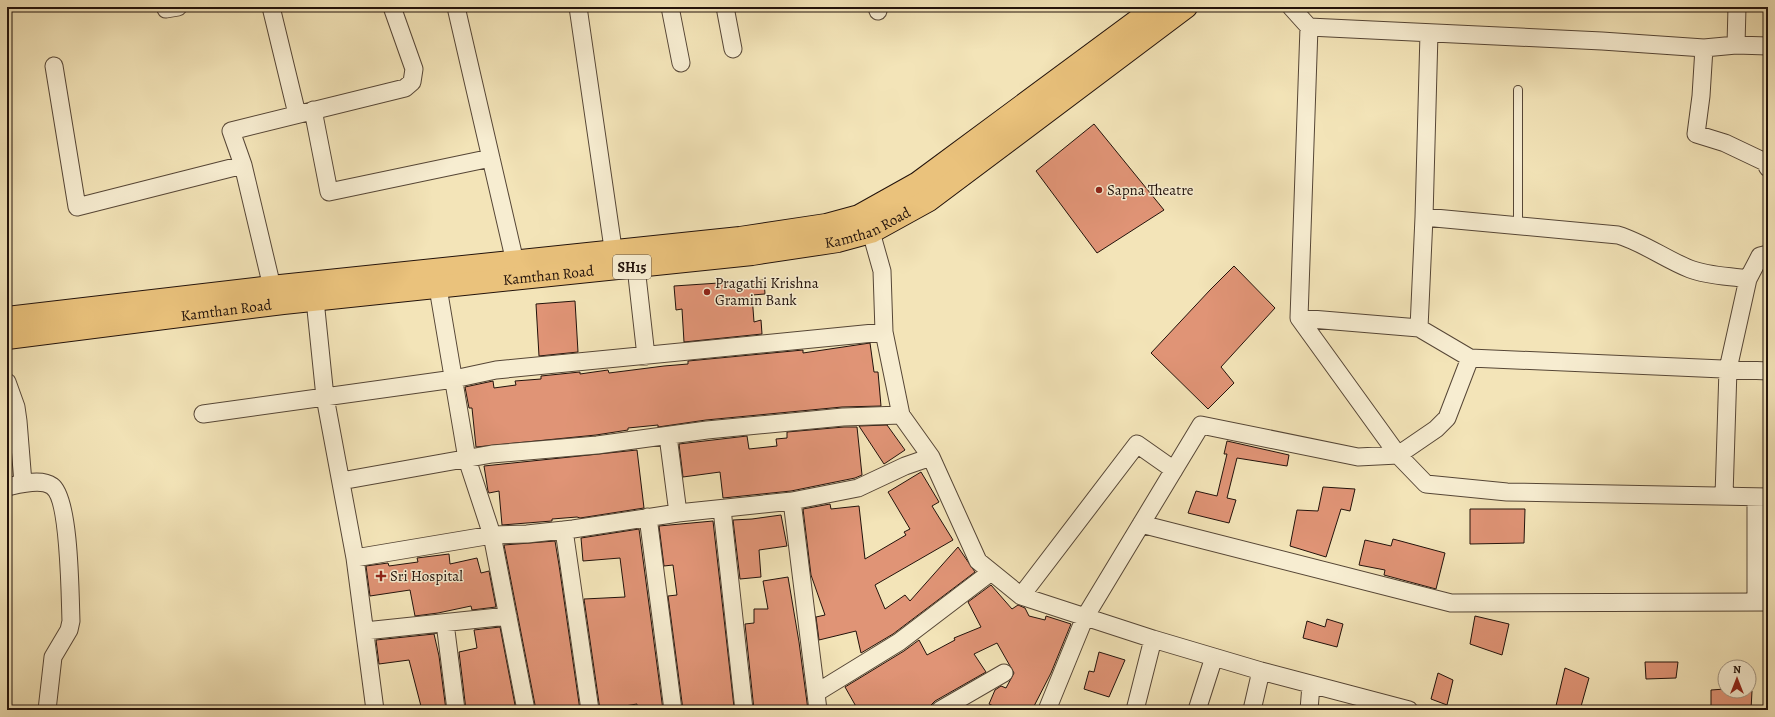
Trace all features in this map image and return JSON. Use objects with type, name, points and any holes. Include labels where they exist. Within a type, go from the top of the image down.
[{"type":"main road","name":"Kamthan Road","points":[[1028,113],[1156,7]]},
{"type":"main road","name":"Kamthan Road","points":[[7,318],[272,287],[436,279],[622,262],[740,238],[826,225],[865,224],[918,183],[1028,113],[1186,7]]},
{"type":"main road","name":"Kamthan Road","points":[[7,338],[314,300],[436,279],[515,262],[622,262]]},
{"type":"street","points":[[165,7],[166,10],[178,7]]},
{"type":"street","points":[[271,7],[329,192],[491,158]]},
{"type":"street","points":[[272,287],[243,165],[231,131],[405,88],[412,82],[414,69],[392,7]]},
{"type":"street","points":[[456,7],[515,262]]},
{"type":"street","points":[[578,7],[622,262],[646,356]]},
{"type":"street","points":[[670,7],[681,63]]},
{"type":"street","points":[[725,7],[733,49]]},
{"type":"street","points":[[1141,524],[1451,603],[1762,602],[1762,497],[1507,492],[1426,484],[1398,455],[1299,318],[1309,27],[1291,7]]},
{"type":"street","points":[[1736,45],[1737,7]]},
{"type":"street","points":[[1309,27],[1704,48],[1736,45],[1768,46]]},
{"type":"street","points":[[1419,328],[1424,217],[1429,33]]},
{"type":"street","points":[[1704,48],[1701,96],[1696,134],[1725,143],[1767,164]]},
{"type":"street","points":[[54,66],[77,207],[243,165]]},
{"type":"street","points":[[1424,217],[1618,235],[1633,240],[1700,272],[1748,279]]},
{"type":"street","points":[[865,224],[882,271],[884,332],[902,415],[931,457],[978,561],[1021,596],[1153,639],[1311,685],[1361,703],[1409,710]]},
{"type":"street","points":[[1724,496],[1728,369],[1748,279],[1760,256],[1768,254]]},
{"type":"street","points":[[436,279],[467,459],[492,535],[526,710]]},
{"type":"street","points":[[314,300],[325,397],[355,558],[375,710]]},
{"type":"street","points":[[1299,318],[1419,328],[1470,358],[1768,371]]},
{"type":"street","points":[[203,414],[454,379],[496,370],[884,332]]},
{"type":"street","points":[[1047,710],[1085,617],[1201,425],[1358,457],[1398,455],[1436,429],[1447,418],[1470,358]]},
{"type":"street","points":[[7,382],[16,407],[18,421],[15,485],[40,482],[51,485],[58,491],[68,541],[71,621],[69,630],[53,657],[47,710]]},
{"type":"street","points":[[341,481],[492,454],[597,444],[707,430],[843,417],[902,415]]},
{"type":"street","points":[[668,436],[678,513]]},
{"type":"street","points":[[1021,596],[1137,444],[1174,470]]},
{"type":"street","points":[[355,558],[492,535],[564,530],[678,513],[792,502],[858,488],[905,466],[931,457]]},
{"type":"street","points":[[792,502],[818,710]]},
{"type":"street","points":[[722,509],[744,710]]},
{"type":"street","points":[[648,517],[673,710]]},
{"type":"street","points":[[564,530],[590,710]]},
{"type":"street","points":[[816,693],[898,642],[991,572]]},
{"type":"street","points":[[365,631],[508,616]]},
{"type":"street","points":[[445,623],[456,710]]},
{"type":"street","points":[[1135,710],[1153,639]]},
{"type":"street","points":[[1197,710],[1214,657]]},
{"type":"street","points":[[1252,710],[1261,671]]},
{"type":"street","points":[[940,710],[1004,673]]},
{"type":"street","points":[[1309,710],[1311,685]]},
{"type":"lane","points":[[1518,90],[1518,226]]},
{"type":"building","name":"Sapna Theatre","points":[[1094,124],[1164,210],[1097,253],[1036,171]]},
{"type":"building","points":[[1234,266],[1275,308],[1221,367],[1234,383],[1208,409],[1151,353]]},
{"type":"building","points":[[764,280],[765,294],[752,295],[754,322],[761,320],[762,334],[684,342],[682,309],[676,310],[674,286]]},
{"type":"building","points":[[575,301],[578,352],[539,356],[536,304]]},
{"type":"building","points":[[870,343],[874,372],[878,372],[881,406],[842,407],[706,420],[658,427],[658,425],[628,428],[628,430],[596,435],[476,447],[472,408],[469,408],[465,387],[493,381],[494,388],[516,385],[515,381],[541,379],[541,376],[580,372],[580,374],[608,370],[609,373],[688,364],[688,361],[803,350],[803,353]]},
{"type":"building","points":[[887,425],[905,450],[884,464],[859,426]]},
{"type":"building","points":[[857,427],[862,475],[855,478],[791,491],[723,498],[720,472],[683,477],[679,444],[747,436],[749,449],[777,446],[776,439],[787,438],[787,432]]},
{"type":"building","points":[[1227,441],[1289,455],[1287,466],[1237,458],[1227,498],[1236,500],[1229,523],[1188,513],[1196,491],[1217,496],[1227,454],[1224,454]]},
{"type":"building","points":[[637,450],[644,508],[580,518],[552,519],[552,521],[502,525],[499,491],[489,493],[488,491],[484,466]]},
{"type":"building","points":[[921,472],[939,502],[932,506],[953,540],[875,585],[885,609],[905,595],[910,601],[958,547],[975,572],[893,634],[861,653],[856,631],[819,640],[816,617],[825,615],[811,575],[803,509],[830,504],[831,509],[859,506],[865,559],[906,535],[904,532],[910,529],[888,492]]},
{"type":"building","points":[[1323,487],[1355,489],[1350,511],[1341,509],[1326,557],[1290,546],[1297,510],[1318,511]]},
{"type":"building","points":[[1470,509],[1525,509],[1524,543],[1470,544]]},
{"type":"building","points":[[781,515],[787,546],[759,550],[761,577],[740,579],[733,520]]},
{"type":"building","points":[[713,521],[734,707],[710,709],[710,706],[683,710],[668,596],[677,595],[673,565],[664,566],[659,526]]},
{"type":"building","points":[[639,529],[663,710],[637,710],[637,704],[600,710],[584,599],[625,597],[620,558],[583,561],[581,538]]},
{"type":"building","points":[[1393,539],[1445,553],[1436,589],[1384,575],[1385,570],[1359,565],[1365,540],[1391,546]]},
{"type":"building","points":[[555,541],[580,710],[536,710],[504,545]]},
{"type":"building","points":[[449,554],[450,564],[477,558],[481,573],[489,571],[496,607],[472,610],[471,606],[415,616],[410,590],[370,596],[366,566],[388,563],[389,566],[418,562],[417,558]]},
{"type":"building","points":[[788,577],[799,642],[808,710],[754,710],[745,624],[754,623],[754,609],[768,609],[763,581]]},
{"type":"building","points":[[991,585],[1012,609],[1018,605],[1025,608],[1029,616],[1045,620],[1046,616],[1071,624],[1051,673],[1032,710],[1002,710],[989,704],[995,690],[1001,686],[1006,688],[1014,673],[997,643],[974,654],[986,672],[935,701],[931,705],[930,710],[858,710],[845,687],[904,651],[919,640],[927,655],[955,640],[954,638],[981,627],[968,602]]},
{"type":"building","points":[[1475,616],[1509,624],[1502,655],[1470,644]]},
{"type":"building","points":[[1327,619],[1343,624],[1337,647],[1303,638],[1307,621],[1325,627]]},
{"type":"building","points":[[500,627],[516,710],[466,710],[459,652],[477,648],[474,630]]},
{"type":"building","points":[[434,634],[439,656],[446,710],[422,710],[409,660],[379,664],[376,640]]},
{"type":"building","points":[[1099,652],[1125,660],[1109,697],[1084,689],[1089,671],[1094,672]]},
{"type":"building","points":[[1645,662],[1678,662],[1676,678],[1646,679]]},
{"type":"building","points":[[1565,668],[1589,678],[1580,710],[1555,710]]},
{"type":"building","points":[[1438,673],[1453,680],[1447,705],[1431,699]]},
{"type":"building","points":[[1711,690],[1717,690],[1717,699],[1752,699],[1751,710],[1711,710]]},
{"type":"place","name":"Sapna Theatre","points":[[1099,190]]},
{"type":"place","name":"Pragathi Krishna Gramin Bank","points":[[707,292]]},
{"type":"place","name":"Sri Hospital","points":[[381,576]]}]
